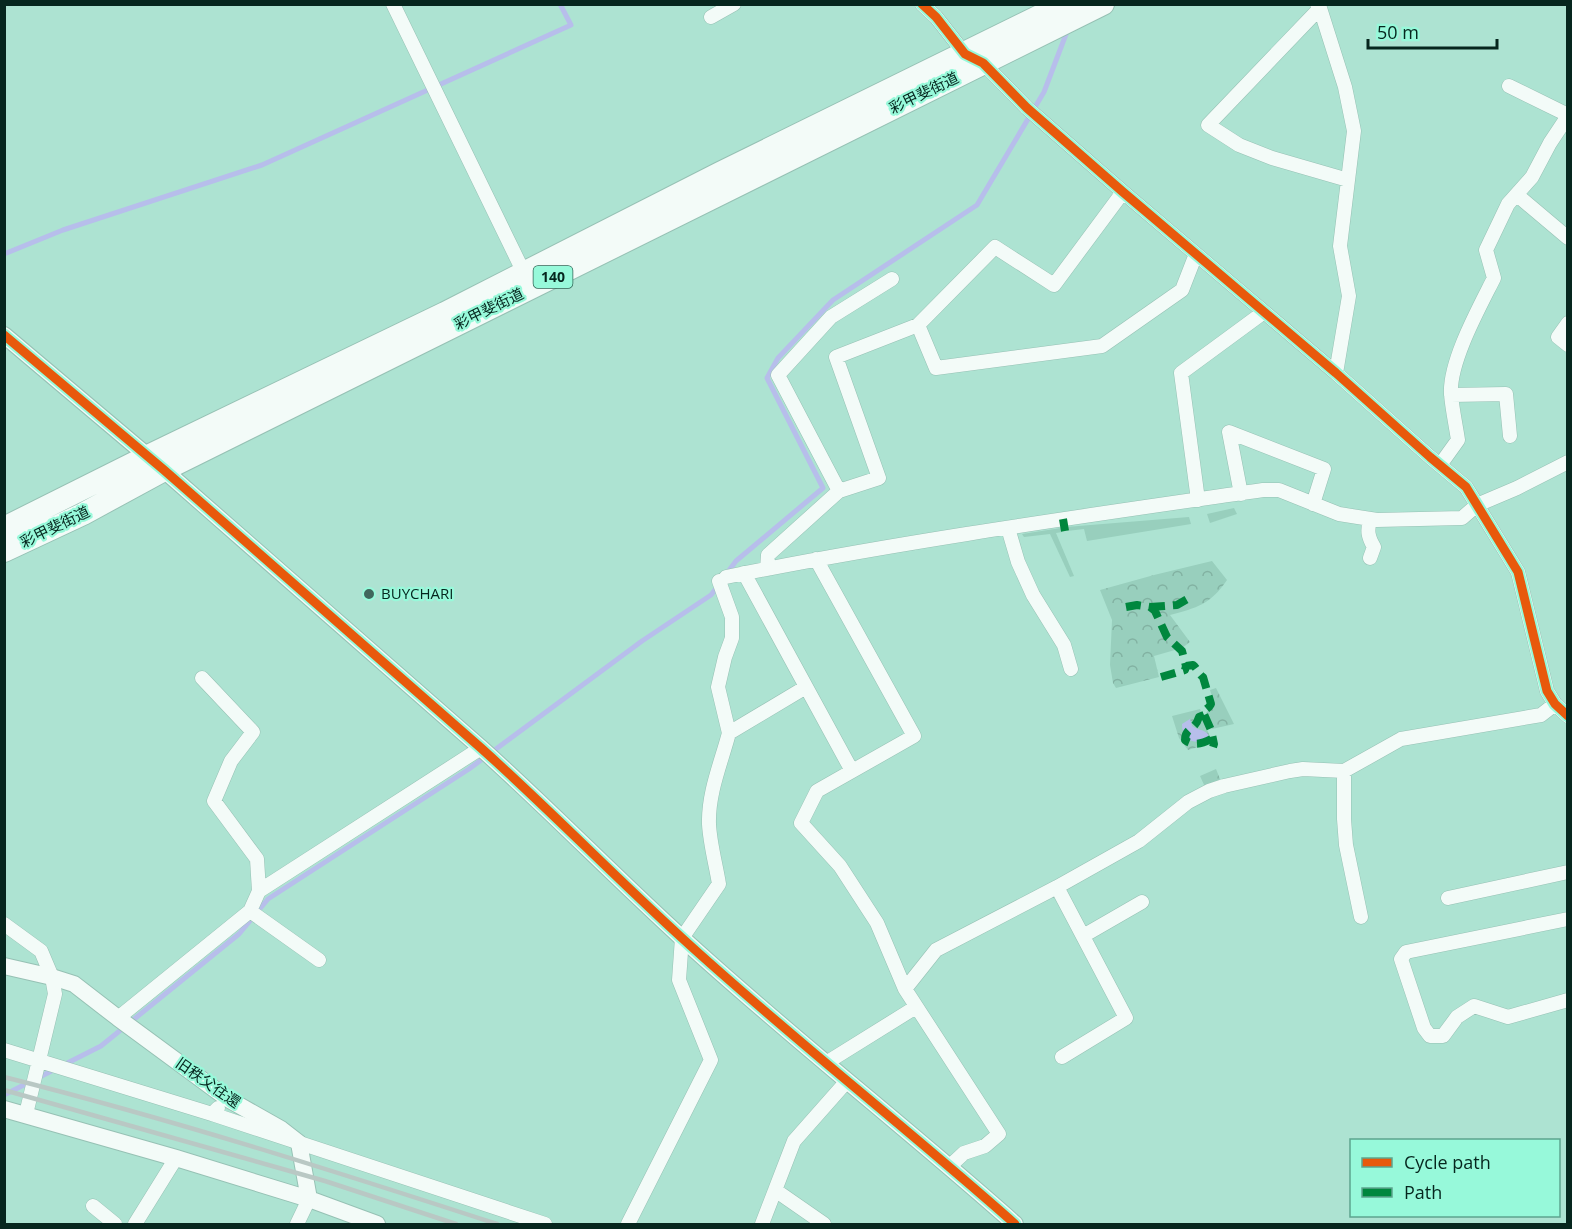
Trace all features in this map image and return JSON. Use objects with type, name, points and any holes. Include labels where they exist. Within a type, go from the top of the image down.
[{"type":"highway","name":"彩甲斐街道","points":[[4,528],[156,463],[974,58],[1064,4]]},
{"type":"highway","name":"彩甲斐街道","points":[[4,551],[83,514],[156,463],[720,173],[974,58],[1103,4]]},
{"type":"street","points":[[393,4],[524,273]]},
{"type":"street","points":[[711,17],[734,4]]},
{"type":"street","points":[[922,4],[1027,108],[1466,487],[1518,572],[1547,691],[1568,716]]},
{"type":"street","points":[[1336,373],[1349,296],[1340,246],[1354,131],[1345,87],[1318,6],[1208,126],[1239,145],[1272,158],[1348,180]]},
{"type":"street","points":[[1440,465],[1458,440],[1451,395],[1452,374],[1468,331],[1494,278],[1486,250],[1509,204],[1532,177],[1568,115],[1509,86]]},
{"type":"street","points":[[767,569],[768,555],[839,491],[879,478],[836,357],[918,325],[995,247],[1054,285],[1123,192]]},
{"type":"street","points":[[1517,195],[1568,238]]},
{"type":"street","points":[[918,325],[936,368],[1102,346],[1182,290],[1196,254]]},
{"type":"street","points":[[839,491],[778,375],[831,317],[892,279]]},
{"type":"street","points":[[1198,500],[1181,373],[1264,312]]},
{"type":"street","points":[[1568,323],[1557,337],[1568,345]]},
{"type":"street","points":[[4,335],[156,463],[481,748],[682,938],[1015,1224]]},
{"type":"street","points":[[1451,395],[1506,394],[1510,436]]},
{"type":"street","points":[[1241,494],[1229,432],[1324,469],[1313,504]]},
{"type":"street","points":[[628,1224],[711,1060],[679,980],[682,938],[720,884],[709,826],[710,806],[716,778],[729,733],[718,687],[732,638],[732,617],[723,579],[858,551],[1263,490],[1279,490],[1339,514],[1377,520],[1462,518],[1478,505],[1568,462]]},
{"type":"street","points":[[1370,519],[1368,537],[1374,547],[1370,558]]},
{"type":"street","points":[[1008,528],[1018,562],[1033,595],[1064,645],[1071,669]]},
{"type":"street","points":[[816,559],[914,736],[817,791],[801,824],[840,866],[877,923],[905,989],[999,1134],[985,1146],[964,1153],[950,1167]]},
{"type":"street","points":[[744,573],[852,771]]},
{"type":"street","points":[[118,1018],[250,911],[259,891],[257,859],[214,801],[231,761],[253,732],[202,678]]},
{"type":"street","points":[[729,733],[806,687]]},
{"type":"street","points":[[905,989],[936,950],[1139,842],[1188,801],[1209,791],[1303,769],[1344,771],[1401,739],[1541,715],[1556,704]]},
{"type":"street","points":[[259,891],[481,748]]},
{"type":"street","points":[[1344,771],[1346,845],[1361,917]]},
{"type":"street","points":[[1448,898],[1568,872]]},
{"type":"street","points":[[1057,887],[1126,1018],[1062,1057]]},
{"type":"street","points":[[1083,936],[1142,902]]},
{"type":"street","points":[[250,911],[319,960]]},
{"type":"street","points":[[1568,919],[1406,952],[1401,960],[1424,1029],[1430,1036],[1443,1036],[1457,1017],[1474,1006],[1508,1017],[1568,1000]]},
{"type":"street","points":[[4,924],[42,951],[52,977],[55,994],[26,1114]]},
{"type":"street","name":"旧秩父往還","points":[[4,966],[74,984],[228,1099],[281,1129],[299,1143]]},
{"type":"street","points":[[826,1063],[916,1007]]},
{"type":"street","points":[[4,1050],[212,1114],[545,1224]]},
{"type":"street","points":[[762,1224],[794,1141],[847,1081]]},
{"type":"street","points":[[212,1114],[228,1099]]},
{"type":"street","points":[[4,1109],[309,1199],[377,1224]]},
{"type":"street","points":[[297,1224],[309,1199],[299,1143]]},
{"type":"street","points":[[135,1224],[176,1158]]},
{"type":"street","points":[[775,1190],[824,1224]]},
{"type":"street","points":[[93,1206],[115,1224]]},
{"type":"green space","points":[[1234,508],[1237,514],[1210,523],[1207,514]]},
{"type":"green space","points":[[1189,517],[1191,524],[1087,541],[1084,529],[1067,531],[1066,527]]},
{"type":"green space","points":[[1061,528],[1062,532],[1056,533],[1074,576],[1070,577],[1050,534],[1024,537],[1022,534]]},
{"type":"green space","points":[[1212,561],[1227,580],[1221,588],[1203,604],[1170,615],[1190,642],[1182,648],[1154,656],[1159,677],[1116,688],[1110,665],[1112,620],[1100,590]]},
{"type":"green space","points":[[1216,688],[1234,724],[1212,729],[1206,713],[1214,703],[1210,690]]},
{"type":"green space","points":[[1200,709],[1212,743],[1188,750],[1179,738],[1172,716]]},
{"type":"green space","points":[[1216,769],[1220,779],[1205,787],[1200,776]]},
{"type":"water","points":[[1190,719],[1192,726],[1208,734],[1208,740],[1198,742],[1186,737],[1182,724]]},
{"type":"waterway","points":[[4,254],[63,230],[262,165],[571,25],[560,4]]},
{"type":"waterway","points":[[727,573],[736,561],[823,488],[767,378],[778,358],[833,300],[977,205],[1044,92],[1068,29]]},
{"type":"waterway","points":[[4,1095],[101,1046],[239,934],[268,899],[469,769],[642,641],[711,595],[718,586]]},
{"type":"railway","points":[[4,1077],[190,1128],[497,1224]]},
{"type":"railway","points":[[4,1090],[325,1181],[456,1224]]},
{"type":"marked path","points":[[1063,519],[1065,531]]},
{"type":"marked path","points":[[1150,607],[1177,605],[1191,597]]},
{"type":"marked path","points":[[1126,607],[1137,605],[1150,607],[1155,611],[1167,637],[1182,651],[1186,666],[1193,665],[1203,677],[1211,704],[1203,712],[1211,730],[1213,747]]},
{"type":"marked path","points":[[1161,677],[1185,670],[1186,666]]},
{"type":"marked path","points":[[1204,715],[1199,717],[1185,736],[1185,740],[1195,744],[1213,738]]},
{"type":"cycle path","points":[[922,4],[936,17],[965,54],[983,63],[1027,108],[1466,487],[1518,572],[1547,691],[1555,704],[1568,716]]},
{"type":"cycle path","points":[[4,335],[164,470],[481,748],[723,975],[1015,1224]]},
{"type":"place","name":"BUYCHARI","points":[[369,594]]}]
